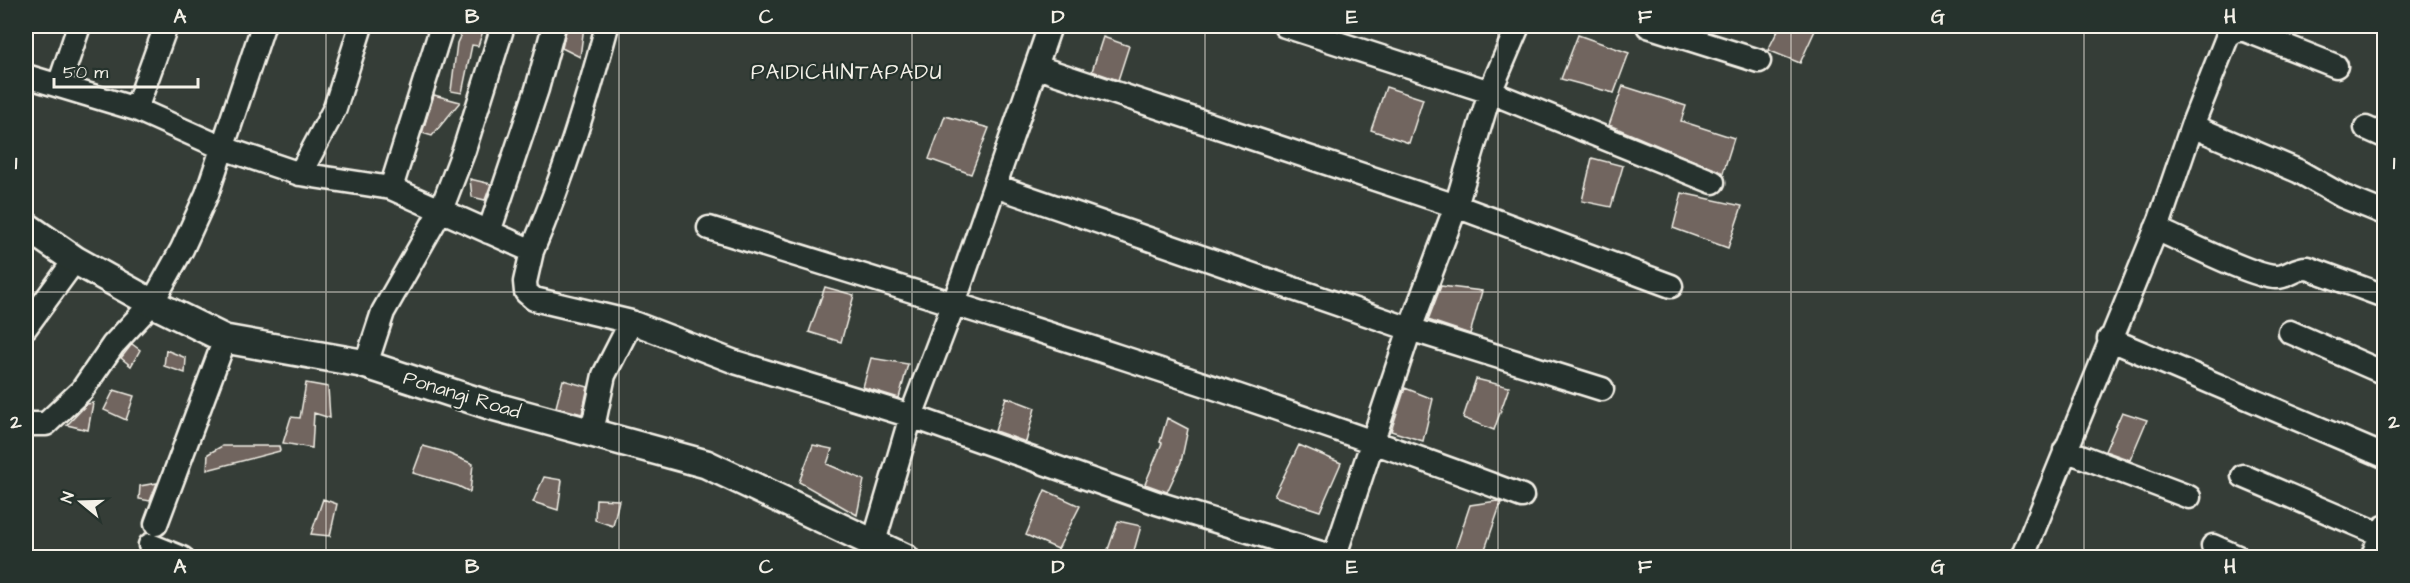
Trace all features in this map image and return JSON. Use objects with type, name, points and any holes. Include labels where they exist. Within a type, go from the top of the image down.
[{"type":"street","points":[[59,85],[79,26]]},
{"type":"street","points":[[136,109],[166,26]]},
{"type":"street","points":[[26,424],[46,424],[82,390],[113,345],[152,303],[182,249],[207,194],[263,26]]},
{"type":"street","points":[[300,174],[335,108],[361,26]]},
{"type":"street","points":[[391,188],[442,26]]},
{"type":"street","points":[[366,364],[383,312],[441,210],[464,150],[503,26]]},
{"type":"street","points":[[489,232],[537,89],[554,26]]},
{"type":"street","points":[[607,26],[558,189],[532,251],[525,282],[526,292],[534,299],[631,322],[735,362],[911,416],[1157,503],[1335,557],[1410,329],[1456,206],[1490,92],[1518,26]]},
{"type":"street","points":[[874,542],[911,416],[954,303],[1050,26]]},
{"type":"street","points":[[1285,26],[1490,92],[1713,182]]},
{"type":"street","points":[[1648,26],[1759,62]]},
{"type":"street","points":[[2022,558],[2109,339],[2156,229],[2192,126],[2228,35],[2235,30],[2245,30],[2336,66]]},
{"type":"street","points":[[1037,67],[1456,206],[1671,286]]},
{"type":"street","points":[[26,76],[136,109],[223,148],[300,174],[391,188],[532,251]]},
{"type":"street","points":[[2192,126],[2298,171],[2343,196],[2385,213]]},
{"type":"street","points":[[994,186],[1410,329],[1602,389]]},
{"type":"street","name":"Ponangi Road","points":[[26,226],[75,260],[152,303],[225,339],[366,364],[489,405],[706,465],[905,558]]},
{"type":"street","points":[[709,228],[954,303],[1373,440],[1522,496]]},
{"type":"street","points":[[2156,229],[2253,271],[2279,277],[2298,269],[2307,268],[2385,296]]},
{"type":"street","points":[[26,327],[75,260]]},
{"type":"street","points":[[592,432],[604,375],[631,322]]},
{"type":"street","points":[[2290,332],[2385,373]]},
{"type":"street","points":[[182,558],[153,535],[225,339]]},
{"type":"street","points":[[2109,339],[2385,456]]},
{"type":"street","points":[[2065,450],[2188,497]]},
{"type":"street","points":[[2243,476],[2384,532],[2372,558]]},
{"type":"street","points":[[2212,546],[2240,558]]},
{"type":"building","points":[[465,26],[477,26],[476,28],[483,31],[478,46],[472,45],[462,93],[451,91],[457,43]]},
{"type":"building","points":[[567,26],[584,26],[580,57],[562,48]]},
{"type":"building","points":[[1780,26],[1817,26],[1800,63],[1768,50]]},
{"type":"building","points":[[1578,35],[1629,53],[1614,93],[1561,79]]},
{"type":"building","points":[[1103,37],[1129,46],[1118,80],[1092,71]]},
{"type":"building","points":[[1623,86],[1686,106],[1681,121],[1734,138],[1723,173],[1609,125]]},
{"type":"building","points":[[1386,87],[1423,99],[1409,143],[1371,130]]},
{"type":"building","points":[[434,95],[460,102],[432,136],[422,133]]},
{"type":"building","points":[[945,116],[989,128],[971,174],[929,159]]},
{"type":"building","points":[[1592,158],[1623,166],[1611,207],[1582,201]]},
{"type":"building","points":[[470,179],[491,184],[485,200],[472,197]]},
{"type":"building","points":[[1682,193],[1742,206],[1728,248],[1673,228]]},
{"type":"building","points":[[1441,286],[1482,291],[1470,334],[1428,320]]},
{"type":"building","points":[[825,287],[854,295],[841,342],[809,332]]},
{"type":"building","points":[[132,344],[140,350],[131,366],[121,358]]},
{"type":"building","points":[[166,350],[186,358],[185,373],[164,366]]},
{"type":"building","points":[[871,358],[908,364],[899,398],[863,387]]},
{"type":"building","points":[[1476,379],[1509,387],[1494,430],[1463,418]]},
{"type":"building","points":[[563,380],[588,387],[582,414],[556,407]]},
{"type":"building","points":[[306,383],[328,387],[330,418],[314,413],[312,448],[283,443],[291,417],[300,418]]},
{"type":"building","points":[[1405,388],[1433,399],[1423,441],[1391,431]]},
{"type":"building","points":[[114,390],[134,396],[126,420],[104,410]]},
{"type":"building","points":[[1006,397],[1035,408],[1026,442],[995,431]]},
{"type":"building","points":[[93,403],[88,430],[67,425],[87,404]]},
{"type":"building","points":[[2122,412],[2147,420],[2130,460],[2105,451]]},
{"type":"building","points":[[1167,418],[1188,429],[1181,462],[1167,492],[1145,484],[1162,443],[1160,442]]},
{"type":"building","points":[[813,445],[832,449],[827,464],[864,480],[857,515],[799,482]]},
{"type":"building","points":[[1299,445],[1341,463],[1320,511],[1274,496]]},
{"type":"building","points":[[222,446],[279,446],[280,451],[207,470],[208,454]]},
{"type":"building","points":[[423,446],[445,452],[473,464],[470,492],[458,486],[413,473]]},
{"type":"building","points":[[544,477],[562,480],[558,510],[533,502]]},
{"type":"building","points":[[157,483],[150,501],[139,499],[140,486]]},
{"type":"building","points":[[1045,490],[1080,506],[1058,549],[1026,535]]},
{"type":"building","points":[[323,499],[337,504],[330,536],[311,534]]},
{"type":"building","points":[[596,499],[619,500],[613,526],[595,520]]},
{"type":"building","points":[[1497,501],[1501,503],[1482,558],[1473,558],[1455,550],[1470,505]]},
{"type":"building","points":[[1118,521],[1141,526],[1132,558],[1105,558]]},
{"type":"district","name":"PAIDICHINTAPADU","points":[[847,72]]}]
